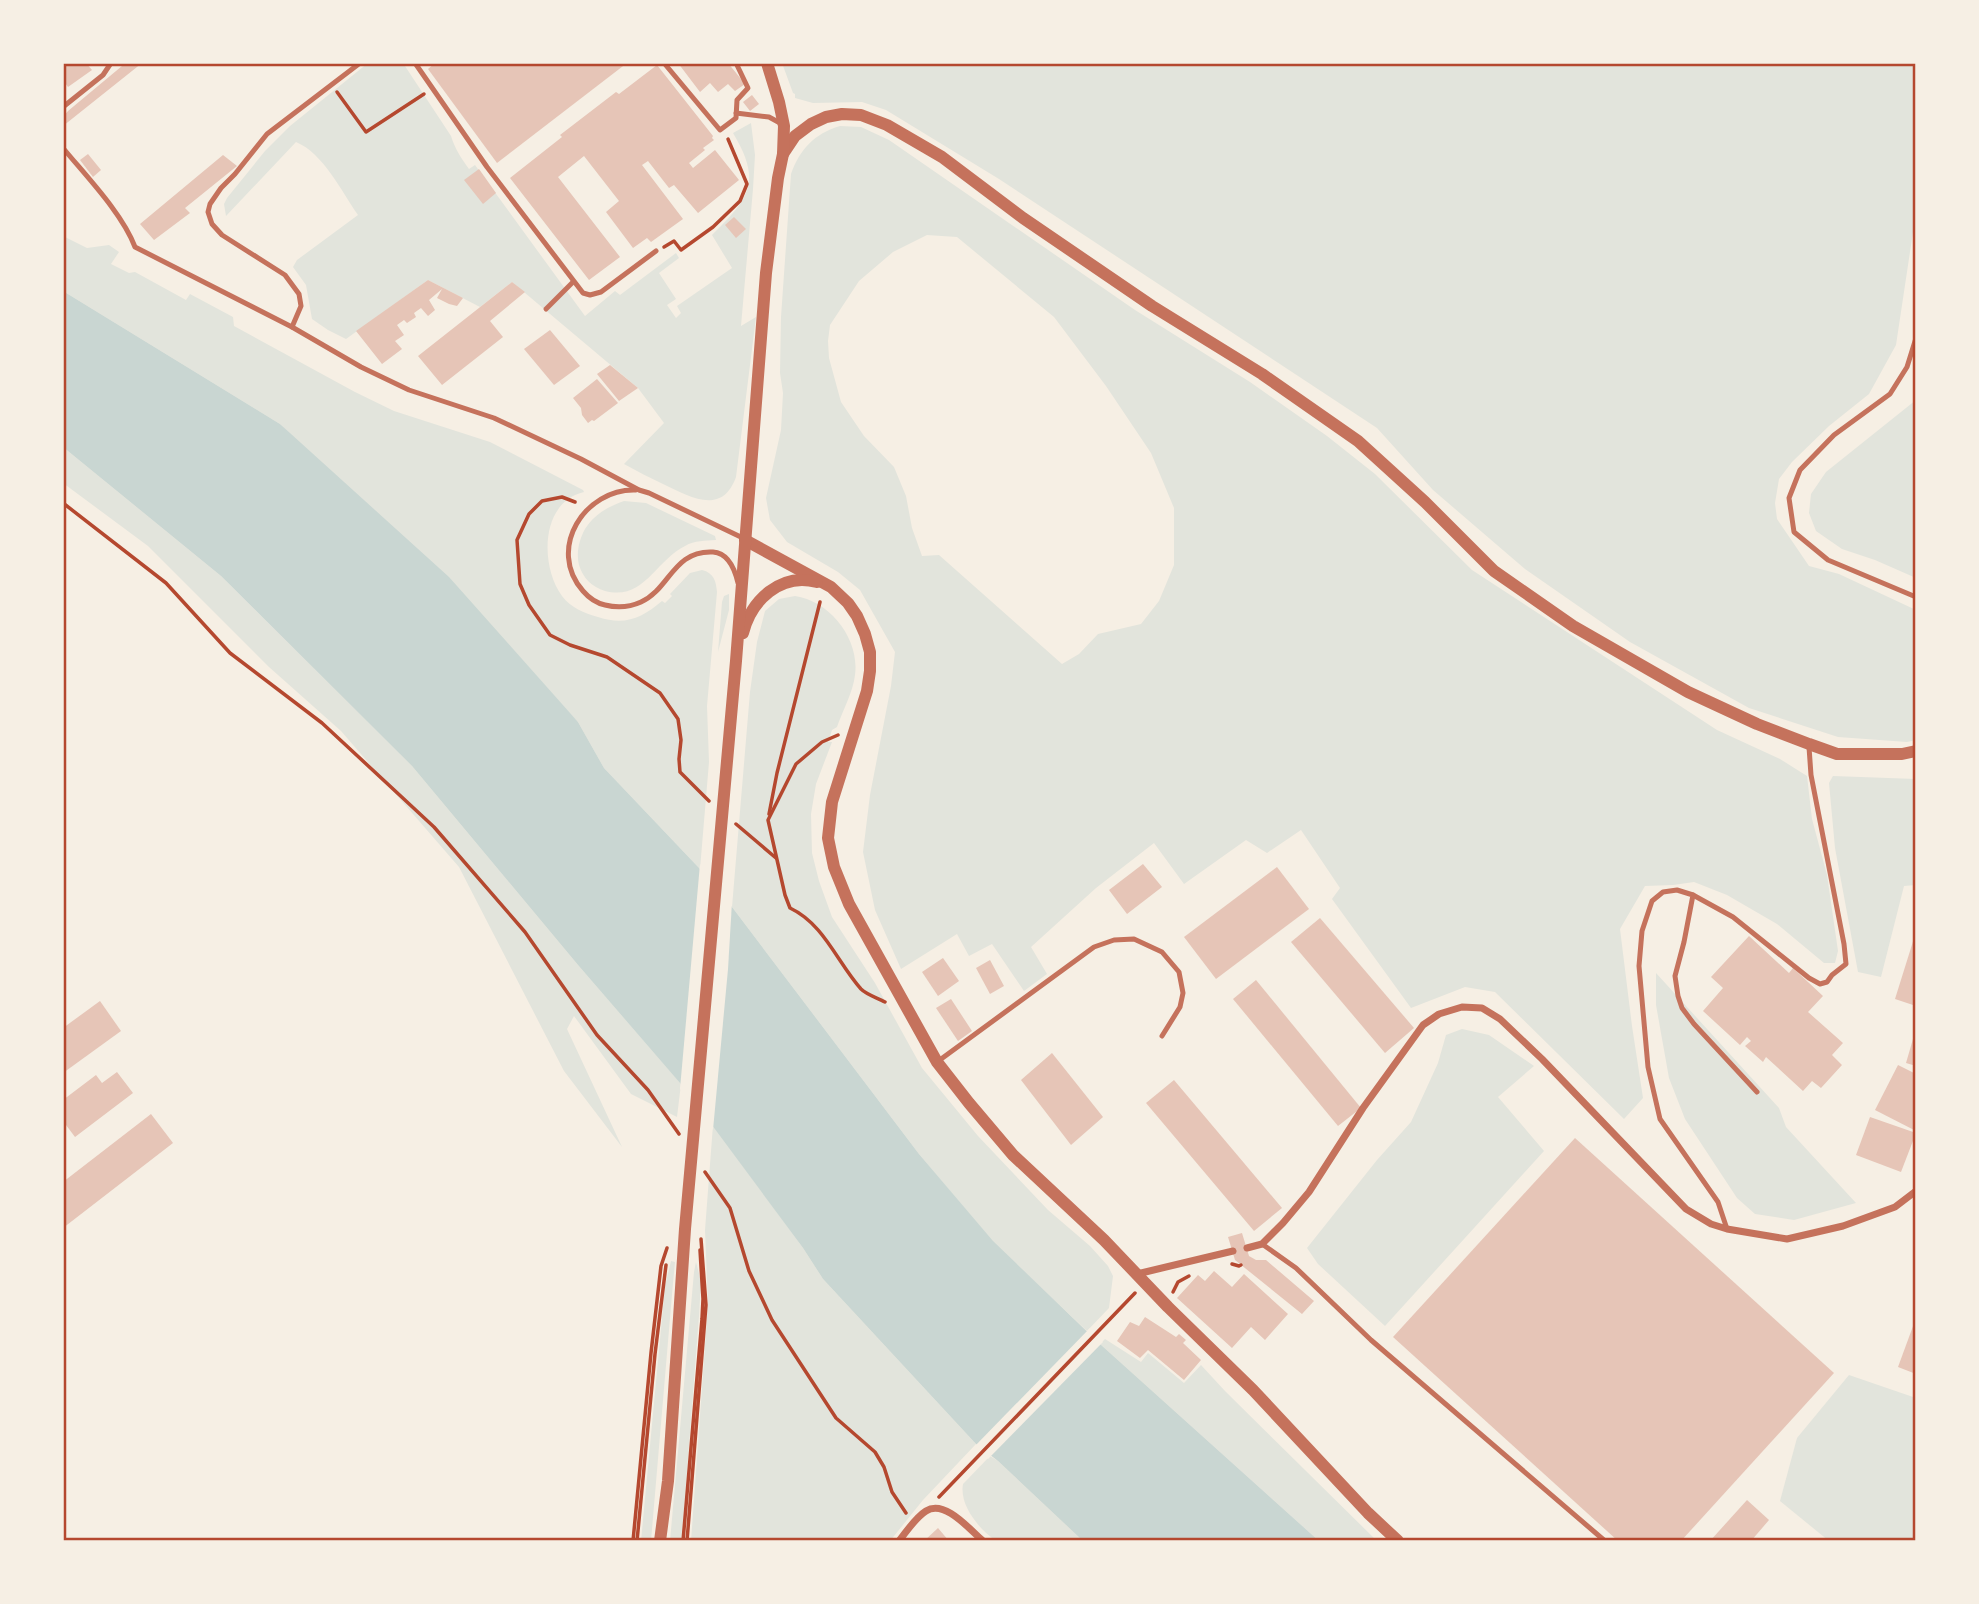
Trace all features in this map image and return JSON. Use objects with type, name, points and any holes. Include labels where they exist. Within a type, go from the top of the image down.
[{"type":"street","points":[[660,1541],[668,1481],[685,1229],[736,661],[766,273],[783,154],[784,126],[767,63]]},
{"type":"street","points":[[783,154],[794,136],[826,117],[861,115],[887,125],[942,157],[1023,218],[1152,306],[1262,374],[1358,441],[1425,502],[1494,571],[1573,626],[1688,692],[1757,724],[1809,744],[1837,754],[1902,754],[1916,751]]},
{"type":"street","points":[[784,126],[811,124]]},
{"type":"street","points":[[745,540],[827,585],[848,603],[865,634],[870,652],[870,671],[832,802],[828,838],[834,867],[849,904],[937,1062],[1013,1155],[1104,1240],[1398,1541]]},
{"type":"street","points":[[736,661],[744,629],[767,592],[796,581],[810,580],[827,585]]},
{"type":"street","points":[[1247,1248],[1262,1244],[1309,1192],[1363,1108],[1423,1024],[1439,1014],[1462,1007],[1482,1008],[1500,1019],[1686,1209],[1711,1224],[1787,1239],[1843,1226],[1895,1208],[1916,1191]]},
{"type":"street","points":[[1140,1278],[1233,1251]]},
{"type":"street","points":[[899,1541],[926,1511],[938,1509],[951,1513],[983,1541]]},
{"type":"lane","points":[[63,107],[103,75],[111,63]]},
{"type":"lane","points":[[292,327],[301,306],[299,294],[285,275],[222,235],[212,224],[208,212],[214,196],[236,174],[267,134],[360,63]]},
{"type":"lane","points":[[415,63],[487,167],[583,293],[590,295],[601,292],[656,251]]},
{"type":"lane","points":[[664,63],[720,130],[736,118],[737,100],[748,88],[736,63]]},
{"type":"lane","points":[[736,113],[769,117],[784,126]]},
{"type":"lane","points":[[63,148],[114,212],[130,234],[135,247],[292,327],[361,367],[409,390],[494,418],[745,540]]},
{"type":"lane","points":[[546,309],[573,282]]},
{"type":"lane","points":[[1916,338],[1907,367],[1890,394],[1834,435],[1800,470],[1789,498],[1794,532],[1828,559],[1916,597]]},
{"type":"lane","points":[[639,490],[625,489],[605,496],[587,508],[577,521],[570,538],[569,563],[582,591],[600,604],[627,607],[643,601],[656,591],[677,565],[688,557],[711,552],[720,553],[732,566],[739,588],[740,608]]},
{"type":"lane","points":[[1727,1229],[1718,1202],[1660,1119],[1648,1067],[1639,966],[1642,931],[1652,901],[1663,892],[1677,890],[1693,895],[1733,917],[1820,984],[1828,982],[1832,975],[1846,964],[1811,775],[1809,744]]},
{"type":"lane","points":[[1693,895],[1675,976],[1678,996],[1682,1008],[1694,1024],[1757,1092]]},
{"type":"lane","points":[[937,1062],[1094,947],[1114,940],[1134,939],[1161,952],[1179,972],[1183,993],[1180,1007],[1162,1036]]},
{"type":"lane","points":[[1262,1244],[1296,1268],[1371,1340],[1605,1541]]},
{"type":"path","points":[[332,84],[366,132],[433,89]]},
{"type":"path","points":[[656,251],[674,241],[681,250],[713,227],[740,201],[747,184],[722,128]]},
{"type":"path","points":[[575,502],[562,497],[542,501],[529,514],[517,540],[520,584],[529,605],[550,635],[570,645],[607,657],[660,693],[678,719],[681,740],[680,772],[712,804]]},
{"type":"path","points":[[63,503],[166,583],[230,653],[323,723],[434,827],[525,932],[597,1035],[648,1090],[685,1142]]},
{"type":"path","points":[[820,602],[777,773],[768,820],[790,908],[799,912],[822,933],[863,991],[890,1004]]},
{"type":"path","points":[[768,820],[796,764],[822,742],[838,735]]},
{"type":"path","points":[[733,822],[776,858]]},
{"type":"path","points":[[700,1165],[730,1208],[750,1271],[772,1320],[836,1418],[876,1452],[892,1492],[913,1524]]},
{"type":"path","points":[[685,1541],[706,1305],[699,1230]]},
{"type":"path","points":[[635,1541],[650,1353],[661,1266],[670,1239]]},
{"type":"path","points":[[1228,1261],[1233,1265],[1241,1265]]},
{"type":"path","points":[[1173,1295],[1173,1289],[1178,1282],[1200,1272]]},
{"type":"path","points":[[950,1485],[1116,1314],[1140,1278]]},
{"type":"shaded area","points":[[368,63],[403,63],[451,136],[469,169],[475,165],[585,316],[615,291],[620,295],[676,253],[679,258],[659,273],[676,299],[667,305],[676,318],[681,313],[677,306],[732,268],[712,235],[735,210],[748,188],[747,164],[733,133],[751,123],[755,155],[741,326],[756,317],[736,477],[730,489],[722,496],[714,500],[694,498],[624,464],[664,423],[638,388],[512,282],[480,307],[428,280],[346,339],[312,319],[306,285],[293,267],[297,260],[358,215],[331,174],[306,147],[296,142],[226,216],[224,204],[227,198],[265,151],[290,126]]},
{"type":"shaded area","points":[[782,63],[1916,63],[1916,212],[1896,345],[1869,394],[1829,426],[1792,462],[1779,479],[1775,503],[1777,519],[1809,566],[1839,574],[1916,610],[1916,740],[1907,742],[1838,737],[1749,708],[1630,642],[1525,569],[1433,490],[1377,428],[999,179],[886,110],[862,102],[813,103],[795,98]]},
{"type":"shaded area","points":[[840,126],[861,127],[889,140],[1135,310],[1250,382],[1327,436],[1375,474],[1472,570],[1717,730],[1780,759],[1807,776],[1812,819],[1827,875],[1838,951],[1835,963],[1824,963],[1777,924],[1727,895],[1694,882],[1645,886],[1620,929],[1643,1098],[1624,1119],[1495,992],[1465,987],[1411,1008],[1332,899],[1340,888],[1301,830],[1267,853],[1246,840],[1184,884],[1154,843],[1096,888],[1031,947],[1047,974],[1024,991],[992,944],[969,956],[957,934],[901,969],[875,910],[863,852],[895,652],[860,590],[838,572],[787,542],[770,520],[766,498],[781,430],[781,317],[791,174],[799,157],[815,138]],"holes":[[[927,235],[957,237],[1054,317],[1106,386],[1151,453],[1174,508],[1174,565],[1159,601],[1141,624],[1098,634],[1079,654],[1062,664],[939,555],[922,556],[912,528],[906,496],[894,467],[864,436],[841,402],[829,358],[830,325],[859,281],[893,252]]]},
{"type":"shaded area","points":[[63,236],[87,248],[109,245],[119,252],[111,264],[129,273],[135,272],[186,300],[190,294],[233,317],[234,326],[355,392],[394,411],[490,442],[583,490],[584,492],[570,498],[559,508],[548,536],[550,568],[555,583],[569,604],[578,609],[608,620],[633,619],[662,601],[665,603],[690,573],[702,570],[712,575],[717,592],[707,706],[709,762],[700,869],[604,768],[578,722],[280,424],[63,291]]},
{"type":"shaded area","points":[[63,291],[280,424],[449,577],[578,722],[604,768],[700,869],[732,907],[919,1154],[993,1241],[1100,1344],[1319,1541],[1083,1541],[998,1461],[976,1444],[823,1279],[686,1090],[412,766],[221,576],[63,447]]},
{"type":"shaded area","points":[[1916,400],[1916,578],[1842,549],[1816,531],[1809,513],[1811,494],[1826,472]]},
{"type":"shaded area","points":[[63,447],[221,576],[412,766],[681,1084],[677,1117],[631,1094],[574,1016],[567,1029],[622,1147],[564,1071],[459,867],[341,731],[269,667],[148,546],[63,483]]},
{"type":"shaded area","points":[[624,501],[646,503],[715,536],[716,540],[685,546],[640,585],[630,590],[618,593],[600,589],[589,581],[581,570],[578,556],[580,542],[585,529],[597,515]]},
{"type":"shaded area","points":[[729,594],[729,610],[718,652],[722,602],[724,596]]},
{"type":"shaded area","points":[[795,596],[820,605],[831,614],[847,636],[855,661],[852,688],[837,727],[832,730],[828,742],[832,742],[816,784],[811,814],[812,853],[832,917],[875,983],[922,1068],[978,1136],[1048,1210],[1090,1246],[1108,1266],[1113,1276],[1109,1308],[1087,1331],[993,1242],[919,1154],[732,907],[750,692],[757,642],[765,611],[779,599]]},
{"type":"shaded area","points":[[1833,776],[1916,779],[1916,885],[1904,886],[1881,977],[1858,972],[1835,848],[1829,783]]},
{"type":"shaded area","points":[[1656,973],[1779,1108],[1786,1127],[1856,1203],[1794,1220],[1755,1214],[1737,1198],[1685,1119],[1669,1078],[1656,1005]]},
{"type":"shaded area","points":[[1462,1029],[1489,1035],[1534,1066],[1498,1097],[1544,1151],[1385,1326],[1318,1264],[1307,1248],[1411,1122],[1438,1063],[1446,1035]]},
{"type":"shaded area","points":[[713,1125],[823,1279],[976,1444],[923,1500],[890,1541],[691,1541],[708,1304],[705,1230]]},
{"type":"shaded area","points":[[671,1261],[675,1262],[651,1541],[641,1541],[665,1286]]},
{"type":"shaded area","points":[[696,1262],[701,1281],[684,1510],[681,1541],[670,1541],[694,1272]]},
{"type":"shaded area","points":[[1105,1339],[1141,1362],[1148,1353],[1184,1383],[1201,1365],[1377,1541],[1319,1541],[1100,1344]]},
{"type":"shaded area","points":[[1849,1375],[1916,1398],[1916,1541],[1829,1541],[1780,1501],[1797,1438]]},
{"type":"shaded area","points":[[990,1456],[1083,1541],[996,1541],[984,1531],[967,1509],[963,1484]]},
{"type":"pier","points":[[700,864],[732,902],[713,1130],[680,1089]]},
{"type":"pier","points":[[1090,1328],[1103,1342],[988,1459],[974,1447]]},
{"type":"building","points":[[63,63],[86,63],[92,70],[68,87],[63,80]]},
{"type":"building","points":[[119,63],[142,63],[63,126],[63,117],[68,111],[122,66]]},
{"type":"building","points":[[435,63],[627,63],[497,163],[428,69]]},
{"type":"building","points":[[678,63],[728,63],[745,84],[735,91],[728,84],[718,92],[710,83],[700,92]]},
{"type":"building","points":[[657,65],[713,136],[714,140],[689,163],[693,168],[715,150],[739,180],[698,213],[674,185],[669,188],[648,161],[642,165],[683,219],[651,242],[647,238],[633,248],[606,212],[619,201],[584,156],[558,177],[620,257],[589,280],[510,178],[562,137],[560,135]]},
{"type":"building","points":[[752,95],[759,104],[750,111],[743,102]]},
{"type":"building","points":[[88,154],[101,170],[93,177],[80,160]]},
{"type":"building","points":[[223,155],[237,166],[185,208],[190,213],[154,240],[140,224]]},
{"type":"building","points":[[479,169],[496,193],[483,204],[464,180]]},
{"type":"building","points":[[734,217],[746,229],[736,238],[725,225]]},
{"type":"building","points":[[428,280],[463,298],[457,306],[449,304],[437,298],[442,289],[429,300],[435,310],[428,316],[421,308],[414,313],[416,317],[397,325],[404,335],[395,341],[402,349],[382,364],[356,331]]},
{"type":"building","points":[[512,282],[525,292],[490,321],[503,337],[442,385],[418,356]]},
{"type":"building","points":[[550,330],[580,366],[554,385],[524,349]]},
{"type":"building","points":[[610,365],[638,388],[619,401],[597,374]]},
{"type":"building","points":[[597,379],[618,403],[588,423],[573,398]]},
{"type":"building","points":[[1143,864],[1162,887],[1127,914],[1109,890]]},
{"type":"building","points":[[1277,867],[1309,909],[1216,979],[1184,937]]},
{"type":"building","points":[[1320,918],[1414,1028],[1385,1053],[1291,942]]},
{"type":"building","points":[[1916,935],[1916,1006],[1895,999]]},
{"type":"building","points":[[1749,936],[1789,973],[1793,968],[1823,996],[1808,1012],[1843,1043],[1832,1055],[1842,1065],[1821,1088],[1812,1081],[1803,1091],[1766,1057],[1763,1062],[1745,1046],[1751,1041],[1747,1037],[1740,1045],[1703,1011],[1723,988],[1711,977]]},
{"type":"building","points":[[943,958],[959,981],[938,996],[922,972]]},
{"type":"building","points":[[990,960],[1004,986],[990,994],[976,968]]},
{"type":"building","points":[[1256,980],[1361,1108],[1338,1126],[1233,999]]},
{"type":"building","points":[[951,999],[972,1031],[958,1041],[936,1008]]},
{"type":"building","points":[[100,1001],[121,1031],[63,1073],[63,1028]]},
{"type":"building","points":[[1916,1032],[1916,1066],[1906,1063]]},
{"type":"building","points":[[1052,1053],[1103,1117],[1071,1145],[1021,1080]]},
{"type":"building","points":[[1898,1065],[1916,1074],[1916,1131],[1875,1110]]},
{"type":"building","points":[[117,1072],[133,1093],[75,1137],[63,1121],[63,1100],[96,1075],[102,1083]]},
{"type":"building","points":[[1174,1080],[1282,1208],[1254,1231],[1146,1103]]},
{"type":"building","points":[[151,1114],[173,1143],[63,1228],[63,1182]]},
{"type":"building","points":[[1870,1117],[1916,1133],[1901,1172],[1856,1155]]},
{"type":"building","points":[[1575,1138],[1834,1373],[1681,1541],[1618,1541],[1393,1337]]},
{"type":"building","points":[[1242,1233],[1249,1256],[1256,1260],[1266,1260],[1314,1301],[1302,1314],[1235,1260],[1228,1237]]},
{"type":"building","points":[[1214,1271],[1232,1287],[1244,1274],[1288,1314],[1265,1340],[1251,1327],[1232,1348],[1177,1298],[1198,1275],[1205,1281]]},
{"type":"building","points":[[1145,1317],[1176,1337],[1179,1334],[1186,1340],[1183,1343],[1201,1360],[1184,1380],[1148,1350],[1140,1358],[1117,1341],[1130,1322],[1139,1326]]},
{"type":"building","points":[[1916,1318],[1916,1374],[1898,1367]]},
{"type":"building","points":[[1747,1500],[1769,1520],[1751,1541],[1710,1541]]},
{"type":"building","points":[[938,1528],[949,1541],[924,1541]]}]
